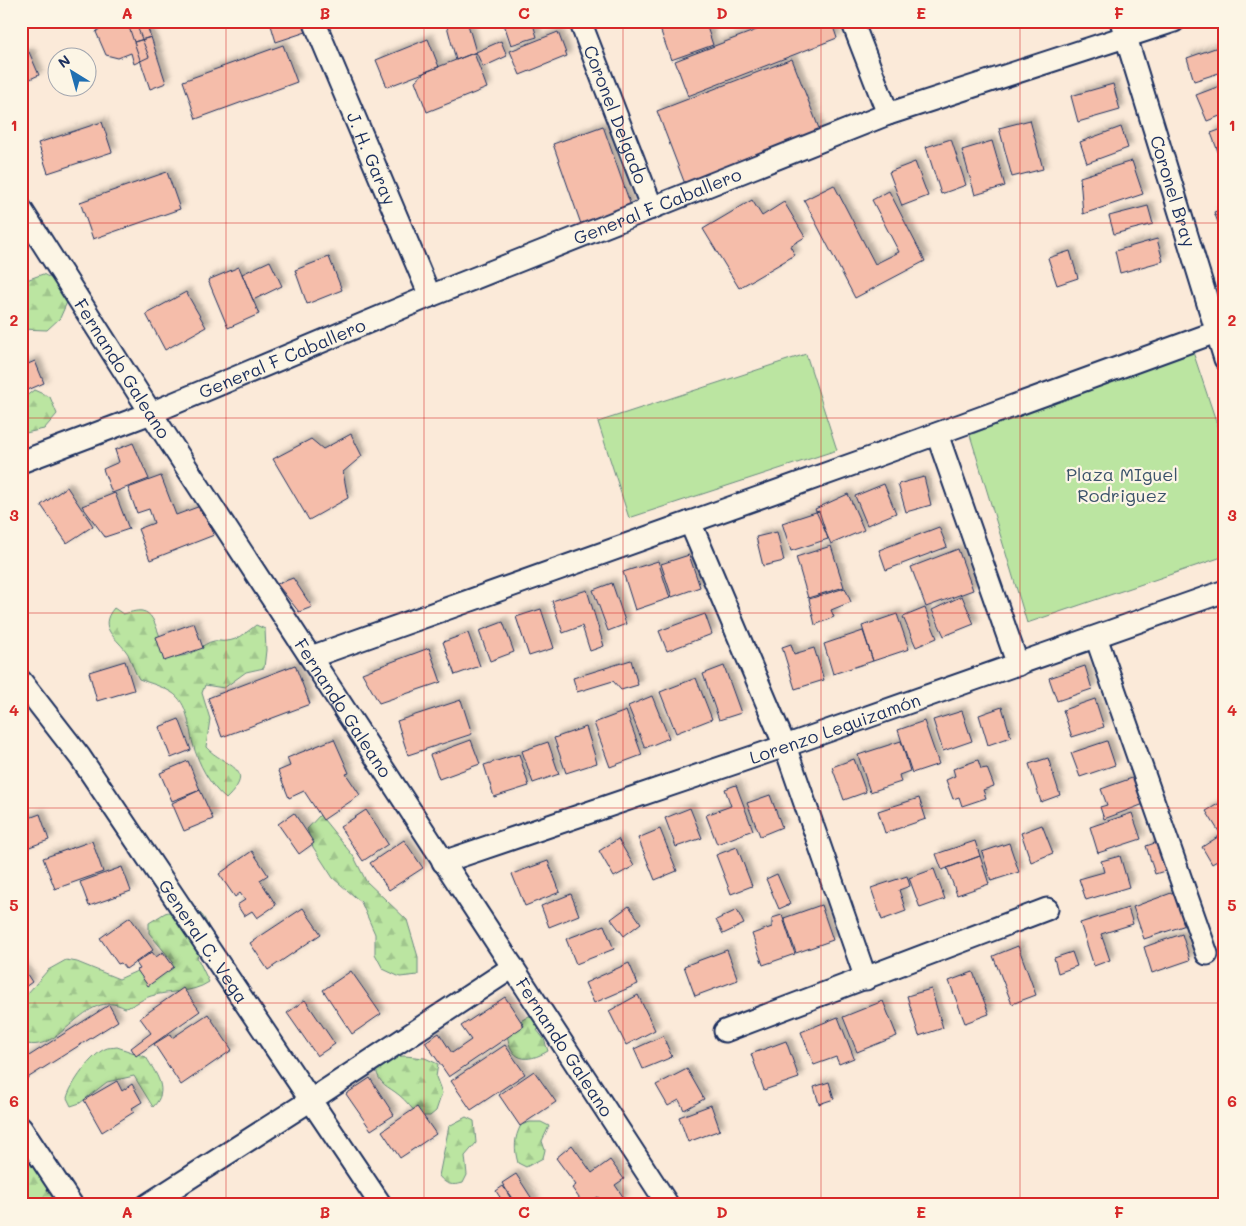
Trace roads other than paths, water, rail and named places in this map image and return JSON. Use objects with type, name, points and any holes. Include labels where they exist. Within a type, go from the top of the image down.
[{"type":"street","name":"J. H. Garay","points":[[314,21],[430,296]]},
{"type":"street","name":"Coronel Delgado","points":[[580,21],[652,208]]},
{"type":"street","points":[[852,21],[888,114]]},
{"type":"street","name":"General F Caballero","points":[[21,462],[151,413],[430,296],[888,114],[1124,29],[1174,21]]},
{"type":"street","name":"Coronel Bray","points":[[1124,29],[1218,325],[1225,359]]},
{"type":"street","name":"Fernando Galeano","points":[[21,209],[151,413],[668,1205]]},
{"type":"street","points":[[311,657],[936,434],[1218,325]]},
{"type":"street","points":[[936,434],[1018,665]]},
{"type":"street","points":[[690,522],[785,746],[866,979]]},
{"type":"street","name":"Lorenzo Leguizamón","points":[[443,862],[785,746],[1225,591]]},
{"type":"street","points":[[1096,637],[1207,954]]},
{"type":"street","name":"General C. Vega","points":[[21,681],[80,757],[381,1205]]},
{"type":"street","points":[[725,1031],[1047,910]]},
{"type":"street","points":[[147,1205],[311,1100],[513,966]]},
{"type":"street","points":[[21,1128],[72,1205]]},
{"type":"park label","name":"Plaza MIguel Rodriguez","points":[[1122,484]]}]
